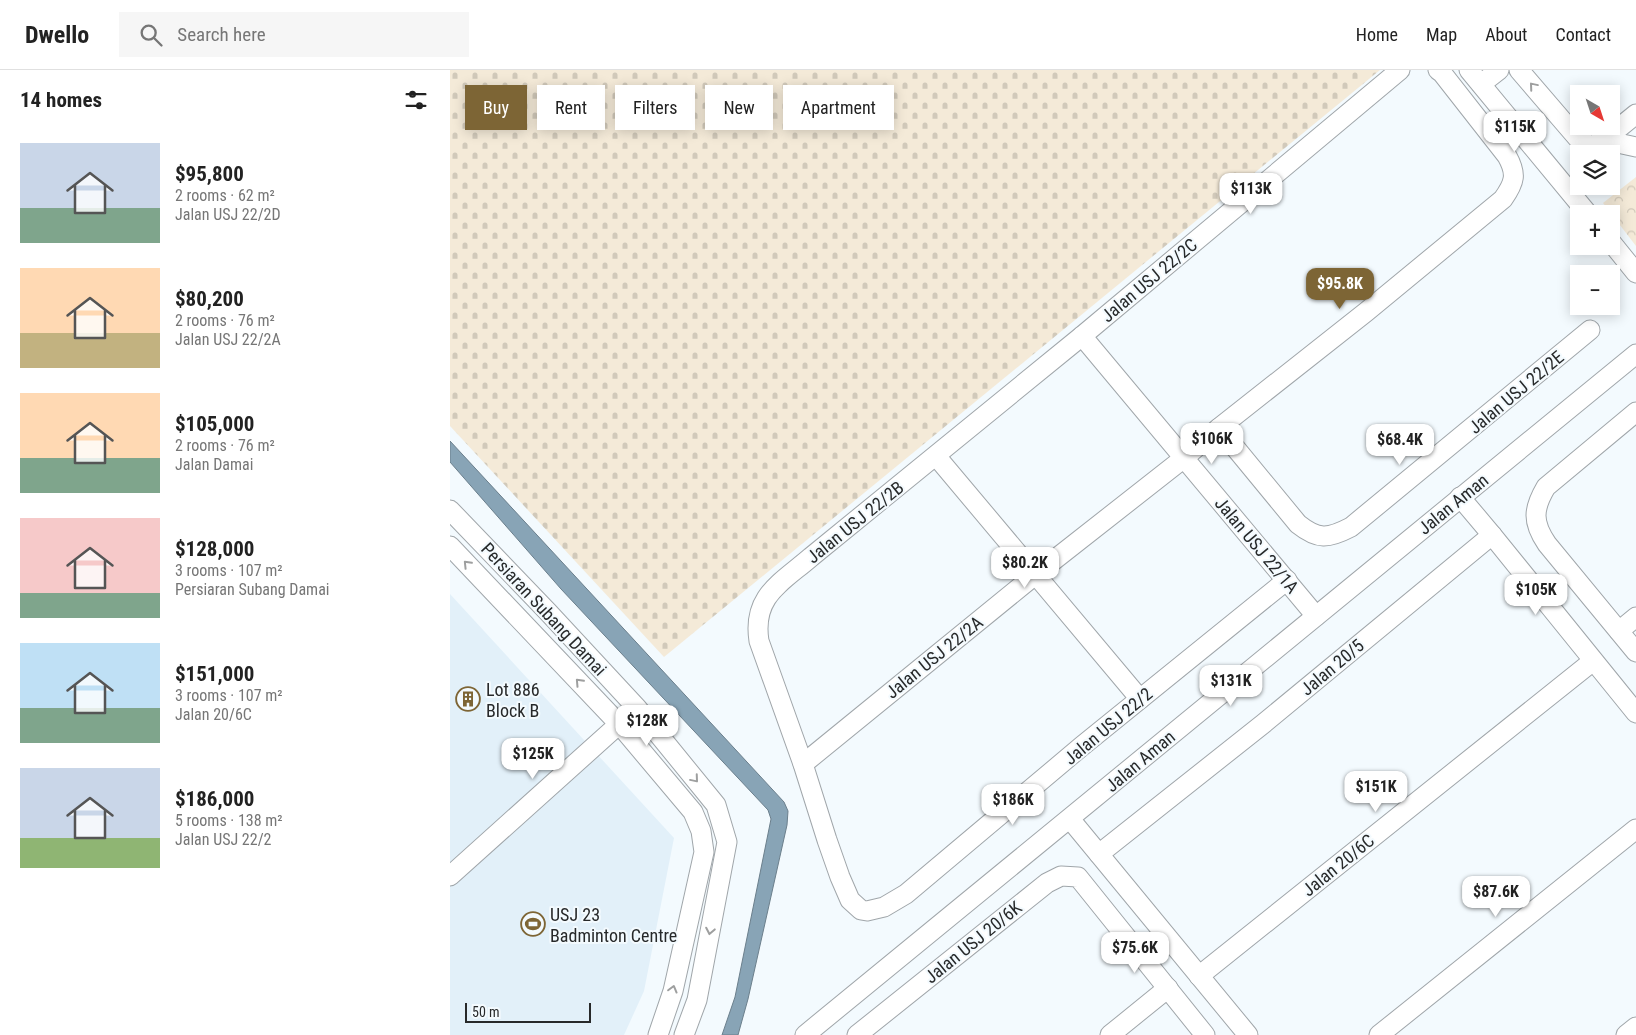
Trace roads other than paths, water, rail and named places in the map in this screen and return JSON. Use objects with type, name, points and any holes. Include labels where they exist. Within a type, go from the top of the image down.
[{"type":"street","name":"Jalan USJ 22/2C","points":[[1082,336],[1400,70]]},
{"type":"street","name":"Jalan USJ 22/2A","points":[[803,764],[1035,575],[1366,312],[1503,199],[1511,188],[1514,176],[1513,167],[1507,156],[1438,70]]},
{"type":"street","points":[[1499,70],[1475,77],[1581,205]]},
{"type":"street","points":[[1519,70],[1580,141],[1591,146],[1597,145],[1636,114]]},
{"type":"street","points":[[1604,140],[1636,147]]},
{"type":"street","points":[[1620,253],[1636,273]]},
{"type":"street","name":"Jalan USJ 22/2E","points":[[1219,428],[1298,524],[1316,535],[1323,537],[1336,535],[1351,527],[1590,330]]},
{"type":"street","name":"Jalan USJ 22/2B","points":[[803,764],[759,641],[758,615],[764,600],[811,557],[1082,336]]},
{"type":"street","name":"Jalan USJ 22/1A","points":[[1082,336],[1316,616]]},
{"type":"street","name":"Jalan Aman","points":[[806,1035],[1636,354]]},
{"type":"street","points":[[1636,412],[1546,487],[1536,510],[1539,532],[1546,544],[1636,652]]},
{"type":"street","points":[[936,456],[1140,699]]},
{"type":"street","points":[[1460,497],[1636,713]]},
{"type":"street","name":"Persiaran Subang Damai","points":[[450,510],[637,708],[716,805],[727,842],[697,1000],[684,1035]]},
{"type":"street","name":"Jalan 20/5","points":[[1099,854],[1263,724],[1492,535]]},
{"type":"street","name":"Persiaran Subang Damai","points":[[450,546],[619,724],[693,812],[701,831],[704,852],[673,991],[658,1035]]},
{"type":"street","name":"Jalan USJ 22/2","points":[[803,764],[840,877],[850,900],[856,907],[867,912],[884,907],[906,894],[1140,699],[1287,580]]},
{"type":"street","points":[[1619,631],[1636,617]]},
{"type":"street","name":"Jalan 20/6C","points":[[1199,976],[1593,661]]},
{"type":"street","points":[[450,876],[637,708]]},
{"type":"street","points":[[1070,819],[1248,1035]]},
{"type":"street","points":[[1379,1035],[1636,829]]},
{"type":"street","name":"Jalan USJ 20/6K","points":[[857,1035],[1047,883],[1061,876],[1078,877],[1205,1035]]},
{"type":"street","points":[[1110,1035],[1168,988]]},
{"type":"street","points":[[1626,1035],[1636,1027]]},
{"type":"water","points":[[450,441],[784,802],[788,811],[787,825],[748,999],[738,1035],[722,1035],[735,997],[771,819],[768,810],[561,589],[450,462]]},
{"type":"place","name":"Lot 886 Block B","points":[[468,699]]},
{"type":"place","name":"USJ 23 Badminton Centre","points":[[533,924]]}]
